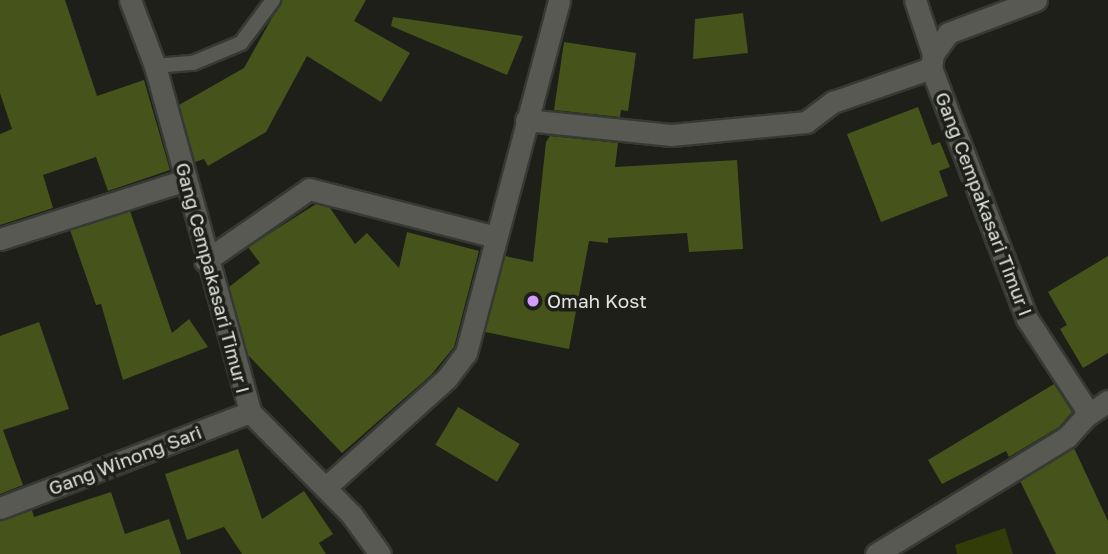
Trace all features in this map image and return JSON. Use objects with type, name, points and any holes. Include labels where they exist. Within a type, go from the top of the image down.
[{"type":"street","name":"Gang Cempakasari Timur I","points":[[130,0],[155,66],[205,261],[250,412],[326,488],[380,554]]},
{"type":"street","points":[[326,488],[447,378],[466,353],[559,0]]},
{"type":"street","name":"Gang Cempakasari Timur I","points":[[915,0],[932,61],[1027,319],[1086,409],[1086,417]]},
{"type":"street","points":[[526,120],[671,135],[806,122],[833,102],[932,61],[948,33],[1036,0]]},
{"type":"street","points":[[0,239],[186,180]]},
{"type":"street","points":[[205,261],[309,189],[496,237]]},
{"type":"street","points":[[877,554],[1067,437],[1086,417],[1108,401]]},
{"type":"street","name":"Gang Winong Sari","points":[[0,508],[250,412]]},
{"type":"lane","points":[[155,66],[193,63],[241,43],[273,0]]},
{"type":"green space","points":[[1005,528],[1013,554],[957,554],[955,545]]},
{"type":"building","points":[[0,0],[65,0],[97,96],[144,80],[170,170],[108,191],[96,157],[43,175],[53,208],[0,225],[0,134],[12,129],[0,93]]},
{"type":"building","points":[[282,0],[366,0],[354,21],[410,53],[381,102],[307,56],[266,132],[208,166],[204,159],[195,162],[179,105],[244,68]]},
{"type":"building","points":[[743,13],[748,53],[693,59],[695,19]]},
{"type":"building","points":[[393,17],[523,36],[507,75],[391,26]]},
{"type":"building","points":[[564,42],[636,53],[628,111],[621,110],[620,117],[554,110]]},
{"type":"building","points":[[918,107],[932,145],[940,142],[950,167],[939,171],[948,196],[881,222],[847,134]]},
{"type":"building","points":[[550,136],[618,143],[615,167],[737,160],[743,249],[689,252],[687,233],[608,238],[608,243],[589,241],[569,349],[485,332],[505,256],[533,262],[546,142]]},
{"type":"building","points":[[316,204],[330,208],[355,244],[367,233],[399,268],[407,232],[479,251],[454,347],[431,375],[342,453],[248,355],[229,287],[260,263],[248,247]]},
{"type":"building","points":[[130,211],[172,333],[189,319],[208,347],[123,380],[101,304],[96,305],[70,230]]},
{"type":"building","points":[[1108,256],[1108,353],[1083,368],[1060,329],[1067,325],[1048,292]]},
{"type":"building","points":[[39,322],[69,409],[3,430],[23,485],[0,494],[0,336]]},
{"type":"building","points":[[1054,384],[1072,412],[1059,427],[1009,457],[1006,451],[942,484],[928,460]]},
{"type":"building","points":[[458,407],[520,444],[497,482],[435,445]]},
{"type":"building","points":[[1074,448],[1108,521],[1108,554],[1056,554],[1020,481]]},
{"type":"building","points":[[238,449],[262,519],[304,491],[333,534],[319,543],[326,554],[242,554],[224,527],[187,540],[165,474]]},
{"type":"building","points":[[111,492],[125,534],[169,519],[181,554],[0,554],[0,521],[32,510],[34,517]]},
{"type":"place","name":"Omah Kost","points":[[533,301]]}]
